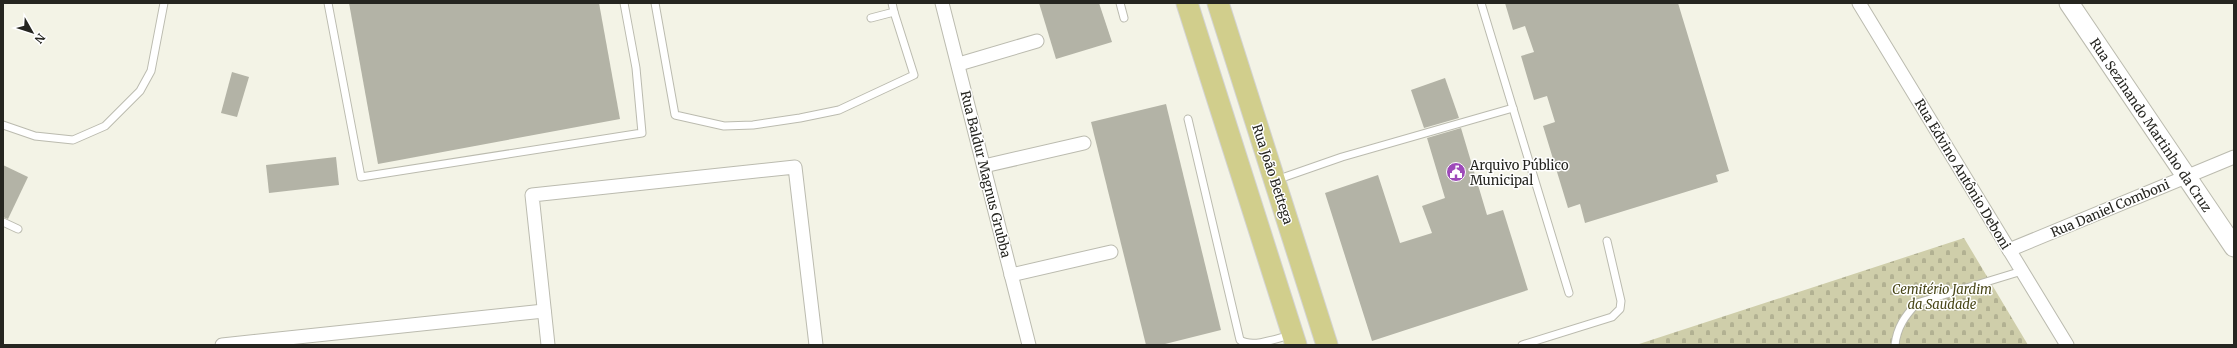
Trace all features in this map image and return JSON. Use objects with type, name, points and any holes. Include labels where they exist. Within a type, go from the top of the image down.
[{"type":"main road","points":[[1187,3],[1294,340]]},
{"type":"main road","name":"Rua João Bettega","points":[[1218,3],[1327,345]]},
{"type":"main road","points":[[1260,230],[1288,221]]},
{"type":"main road","points":[[1270,262],[1298,253]]},
{"type":"street","name":"Rua Baldur Magnus Grubba","points":[[942,3],[959,64],[1028,345]]},
{"type":"street","name":"Rua Edvino Antônio Deboni","points":[[1859,3],[2067,345]]},
{"type":"street","name":"Rua Sezinando Martinho da Cruz","points":[[2068,3],[2234,247]]},
{"type":"street","points":[[959,64],[1037,41]]},
{"type":"street","points":[[984,166],[1084,143]]},
{"type":"street","name":"Rua Daniel Comboni","points":[[2009,250],[2234,156]]},
{"type":"street","points":[[548,345],[532,195],[795,167],[816,345]]},
{"type":"street","points":[[1011,275],[1111,252]]},
{"type":"street","points":[[222,345],[544,311]]},
{"type":"lane","points":[[3,125],[35,136],[73,140],[105,126],[140,91],[151,71],[164,3]]},
{"type":"lane","points":[[328,3],[361,177],[642,133],[636,68],[624,3]]},
{"type":"lane","points":[[654,3],[675,115],[724,126],[779,121],[839,110],[914,75],[892,3]]},
{"type":"lane","points":[[1120,3],[1124,18]]},
{"type":"lane","points":[[1481,3],[1569,293]]},
{"type":"lane","points":[[871,18],[894,12]]},
{"type":"lane","points":[[1275,181],[1342,158],[1513,108]]},
{"type":"lane","points":[[1188,119],[1240,340],[1245,344],[1252,345],[1294,340]]},
{"type":"lane","points":[[3,222],[18,229]]},
{"type":"lane","points":[[1522,345],[1612,317],[1620,309],[1621,301],[1607,241]]},
{"type":"lane","points":[[1895,345],[1897,331],[1906,314],[1917,303],[2022,271]]},
{"type":"green space","name":"Cemitério Jardim da Saudade","points":[[1964,238],[2028,345],[1636,345]]},
{"type":"building","points":[[349,3],[599,3],[620,119],[378,164]]},
{"type":"building","points":[[1039,3],[1099,3],[1112,42],[1056,59]]},
{"type":"building","points":[[1505,3],[1678,3],[1729,171],[1716,175],[1718,182],[1585,223],[1580,204],[1568,208],[1543,126],[1555,122],[1547,96],[1534,100],[1521,56],[1534,52],[1525,26],[1513,30]]},
{"type":"building","points":[[232,72],[249,77],[237,117],[221,113]]},
{"type":"building","points":[[1445,78],[1459,118],[1424,128],[1411,90]]},
{"type":"building","points":[[1166,104],[1221,330],[1161,345],[1146,345],[1091,122]]},
{"type":"building","points":[[1461,128],[1487,215],[1503,210],[1528,290],[1372,341],[1325,193],[1378,175],[1400,243],[1432,233],[1422,206],[1445,198],[1427,138]]},
{"type":"building","points":[[336,157],[339,185],[269,193],[266,165]]},
{"type":"building","points":[[3,165],[28,177],[8,219],[3,217]]},
{"type":"place","name":"Arquivo Público Municipal","points":[[1456,172]]}]
